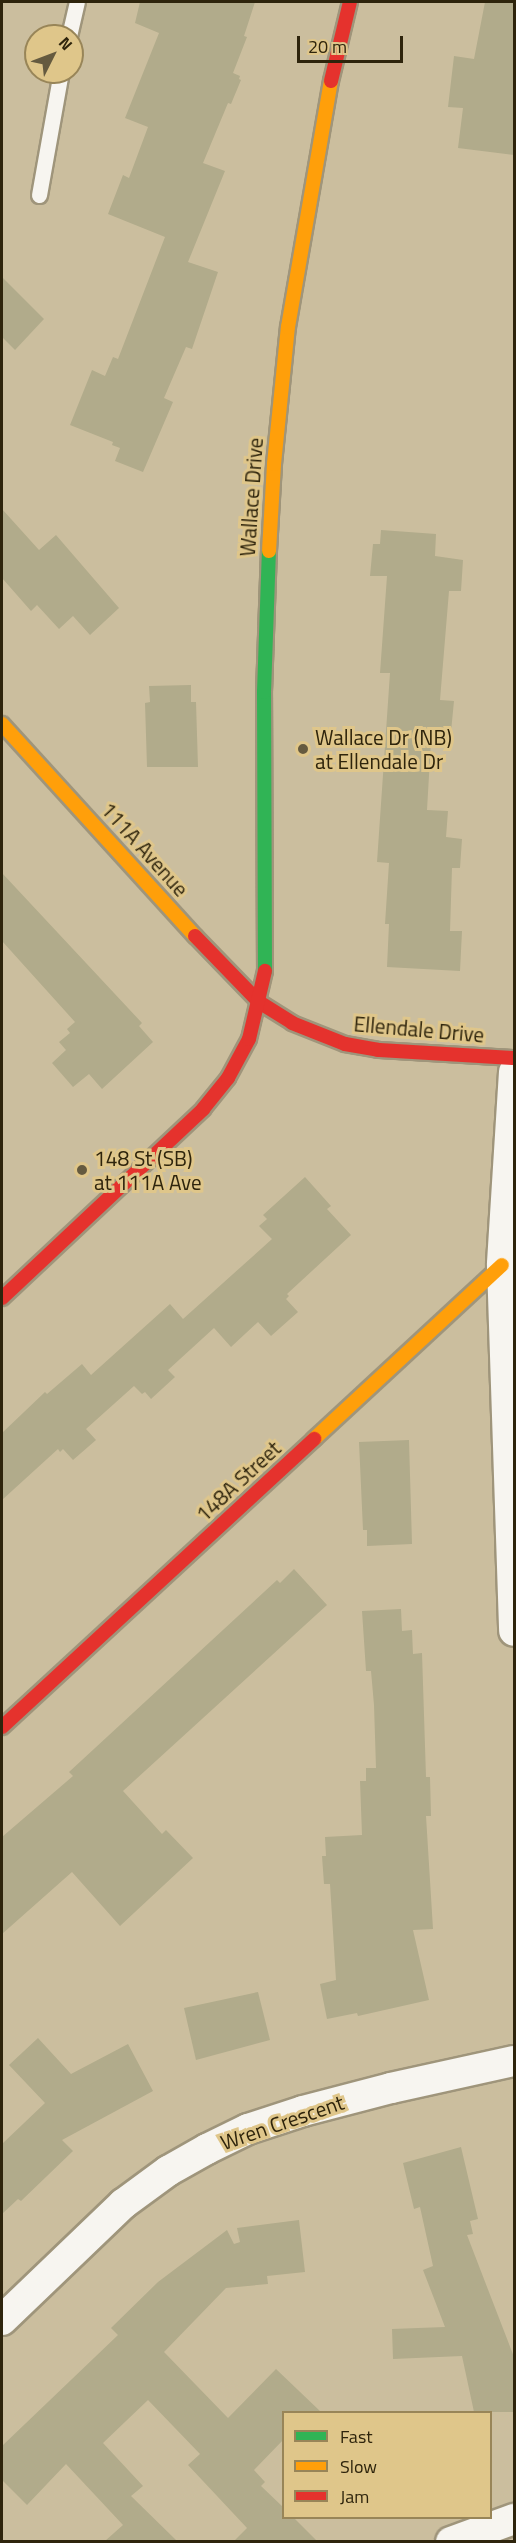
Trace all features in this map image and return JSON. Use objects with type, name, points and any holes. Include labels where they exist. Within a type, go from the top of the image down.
[{"type":"street","name":"Wallace Drive","points":[[2,1298],[203,1109],[228,1078],[249,1039],[259,1002],[267,963],[264,843],[265,612],[274,464],[288,327],[332,77],[350,2]]},
{"type":"street","name":"111A Avenue","points":[[2,723],[220,963],[259,1002]]},
{"type":"street","name":"Ellendale Drive","points":[[259,1002],[292,1023],[345,1044],[408,1053],[514,1058]]},
{"type":"street","points":[[514,1072],[502,1264],[514,1631]]},
{"type":"street","name":"148A Street","points":[[2,1727],[502,1264]]},
{"type":"street","name":"Wren Crescent","points":[[2,2320],[123,2204],[168,2171],[207,2149],[248,2129],[303,2111],[391,2088],[514,2061]]},
{"type":"street","points":[[451,2541],[514,2519]]},
{"type":"lane","points":[[72,24],[77,2]]},
{"type":"lane","points":[[39,195],[59,84]]},
{"type":"building","points":[[140,2],[255,2],[244,36],[247,37],[233,73],[240,76],[241,80],[231,104],[228,103],[203,163],[225,171],[188,262],[218,272],[192,349],[186,347],[164,398],[173,402],[143,472],[115,461],[120,448],[112,445],[113,442],[70,425],[92,370],[105,376],[113,357],[118,359],[165,237],[108,214],[123,175],[129,178],[148,127],[125,118],[159,33],[135,23]]},
{"type":"building","points":[[485,2],[514,2],[514,155],[458,148],[463,108],[448,107],[454,56],[474,59]]},
{"type":"building","points":[[2,277],[44,319],[15,350],[2,337]]},
{"type":"building","points":[[2,509],[39,550],[56,535],[119,608],[90,635],[73,616],[59,629],[37,605],[31,611],[2,578]]},
{"type":"building","points":[[381,530],[436,534],[435,556],[463,560],[461,591],[449,591],[440,700],[454,701],[450,742],[431,741],[427,810],[448,811],[446,837],[462,839],[460,868],[452,868],[450,931],[462,931],[460,971],[387,967],[389,924],[385,924],[389,863],[377,862],[390,673],[380,673],[387,576],[370,576],[373,544],[380,544]]},
{"type":"building","points":[[191,685],[191,702],[196,702],[198,767],[147,767],[145,703],[150,702],[149,686]]},
{"type":"building","points":[[2,873],[142,1023],[139,1026],[153,1042],[102,1089],[89,1074],[73,1087],[52,1063],[66,1050],[59,1042],[70,1033],[67,1029],[75,1022],[2,941]]},
{"type":"building","points":[[305,1177],[331,1206],[327,1209],[351,1235],[287,1294],[289,1296],[286,1299],[298,1312],[271,1336],[258,1322],[231,1347],[214,1328],[168,1370],[175,1377],[151,1399],[145,1392],[142,1394],[134,1386],[86,1429],[96,1440],[73,1460],[63,1449],[60,1452],[58,1449],[2,1500],[2,1433],[45,1392],[47,1394],[82,1364],[91,1375],[170,1304],[183,1319],[272,1239],[259,1226],[267,1219],[263,1215]]},
{"type":"building","points":[[409,1440],[412,1544],[367,1546],[367,1530],[363,1530],[359,1442]]},
{"type":"building","points":[[294,1569],[327,1605],[123,1791],[162,1834],[166,1830],[193,1858],[120,1926],[72,1872],[2,1934],[2,1837],[73,1776],[69,1772],[277,1580],[280,1583]]},
{"type":"building","points":[[401,1609],[402,1631],[412,1630],[413,1654],[422,1653],[426,1777],[430,1777],[431,1816],[426,1816],[433,1929],[413,1930],[429,2000],[358,2016],[357,2013],[327,2019],[320,1984],[336,1980],[330,1884],[324,1884],[322,1856],[326,1856],[325,1837],[362,1835],[360,1781],[366,1781],[366,1768],[376,1768],[371,1671],[366,1671],[362,1611]]},
{"type":"building","points":[[258,1992],[270,2040],[196,2060],[184,2008]]},
{"type":"building","points":[[38,2038],[71,2074],[128,2044],[153,2091],[62,2140],[73,2151],[21,2201],[18,2199],[2,2214],[2,2144],[45,2103],[9,2065]]},
{"type":"building","points":[[461,2147],[478,2219],[470,2221],[473,2234],[467,2235],[514,2357],[514,2412],[474,2411],[462,2356],[393,2359],[392,2329],[445,2327],[423,2270],[433,2266],[420,2207],[414,2209],[403,2163]]},
{"type":"building","points":[[299,2220],[305,2272],[267,2276],[268,2284],[226,2288],[164,2352],[228,2418],[276,2369],[320,2411],[282,2411],[282,2441],[254,2470],[265,2482],[261,2486],[282,2506],[282,2519],[295,2519],[317,2541],[234,2541],[247,2528],[188,2465],[200,2454],[148,2400],[103,2443],[143,2486],[131,2496],[177,2541],[105,2541],[123,2525],[66,2464],[27,2505],[2,2480],[2,2446],[118,2335],[111,2328],[158,2282],[227,2230],[234,2244],[240,2242],[237,2228]]},
{"type":"traffic: fast","points":[[265,971],[264,692],[269,551]]},
{"type":"traffic: slow","points":[[269,551],[274,464],[288,327],[331,81]]},
{"type":"traffic: slow","points":[[2,724],[195,936]]},
{"type":"traffic: slow","points":[[314,1439],[502,1265]]},
{"type":"traffic: jam","points":[[331,81],[350,2]]},
{"type":"traffic: jam","points":[[195,936],[259,1002],[292,1023],[345,1044],[378,1050],[514,1058]]},
{"type":"traffic: jam","points":[[2,1298],[203,1109],[228,1078],[249,1039],[265,971]]},
{"type":"traffic: jam","points":[[2,1727],[314,1439]]},
{"type":"place","name":"Wallace Dr (NB) at Ellendale Dr","points":[[303,749]]},
{"type":"place","name":"148 St (SB) at 111A Ave","points":[[82,1170]]}]
